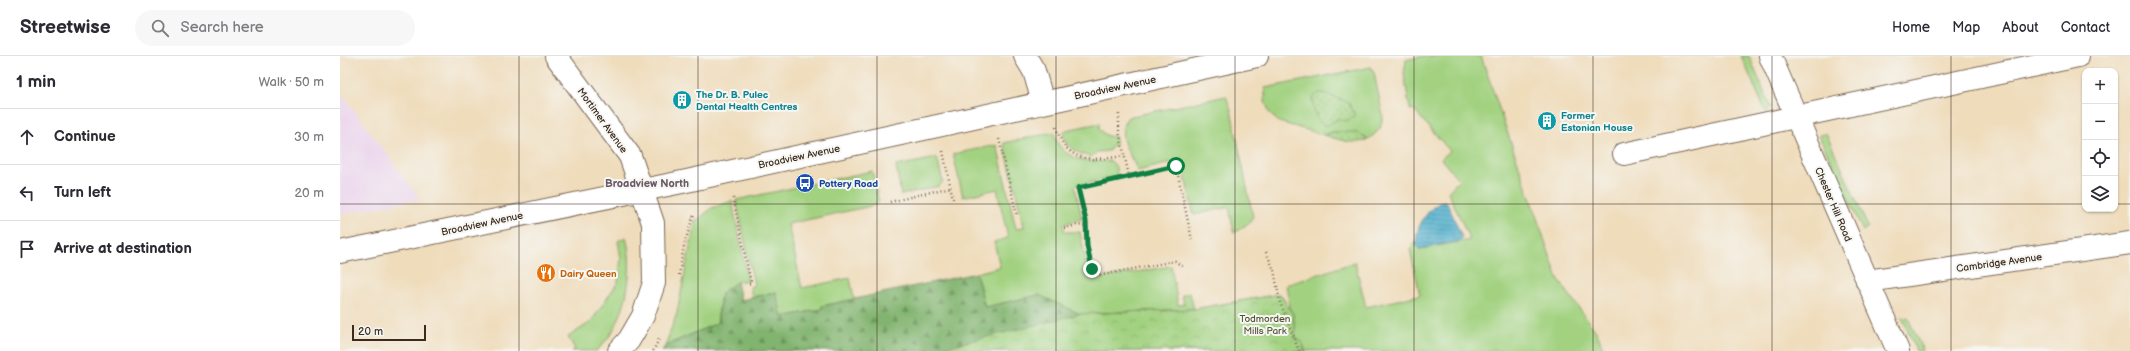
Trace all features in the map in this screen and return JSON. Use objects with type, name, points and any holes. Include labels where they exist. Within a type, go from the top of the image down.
[{"type":"street","name":"Mortimer Avenue","points":[[556,56],[630,156],[642,189]]},
{"type":"street","points":[[1025,56],[1034,71],[1043,102]]},
{"type":"street","name":"Broadview Avenue","points":[[340,252],[642,189],[1257,56]]},
{"type":"street","name":"Chester Hill Road","points":[[1770,56],[1898,351]]},
{"type":"street","points":[[1624,154],[2078,56]]},
{"type":"street","points":[[619,351],[629,340],[642,316],[654,283],[653,223],[642,189]]},
{"type":"street","name":"Cambridge Avenue","points":[[1867,281],[2130,243]]},
{"type":"path","points":[[1119,114],[1119,132],[1130,178]]},
{"type":"path","points":[[1056,127],[1060,141],[1068,150],[1084,159],[1093,160],[1124,156]]},
{"type":"path","points":[[999,140],[1017,216]]},
{"type":"path","points":[[943,152],[953,199]]},
{"type":"path","points":[[1182,266],[1174,261],[1101,275],[1092,269],[1087,246],[1086,226],[1078,188],[1130,178],[1176,166],[1192,240]]},
{"type":"path","points":[[890,202],[951,187]]},
{"type":"path","points":[[733,198],[751,283],[748,284]]},
{"type":"path","points":[[1064,228],[1077,224],[1086,226]]},
{"type":"path","points":[[1266,252],[1274,270],[1280,302],[1300,351]]},
{"type":"shaded area","points":[[340,93],[357,114],[420,199],[340,214]]},
{"type":"green space","points":[[1424,56],[1481,56],[1558,279],[1597,333],[1604,351],[1305,351],[1303,344],[1296,338],[1286,285],[1355,262],[1366,307],[1420,295],[1410,249],[1415,242],[1417,247],[1420,249],[1470,240],[1448,192],[1459,180],[1441,159],[1450,151],[1413,109],[1410,110],[1404,74],[1406,60]]},
{"type":"green space","points":[[1741,56],[1749,56],[1771,108],[1766,112]]},
{"type":"green space","points":[[1371,67],[1374,73],[1383,116],[1380,129],[1368,140],[1365,136],[1333,132],[1324,135],[1279,122],[1270,114],[1265,101],[1265,88]]},
{"type":"green space","points":[[1318,93],[1324,93],[1349,103],[1355,115],[1351,119],[1347,120],[1338,119],[1329,125],[1321,124],[1315,113],[1313,104],[1313,98]]},
{"type":"green space","points":[[1226,96],[1231,110],[1253,217],[1250,222],[1234,233],[1229,207],[1194,215],[1181,160],[1138,171],[1123,138],[1124,124],[1128,117]]},
{"type":"green space","points":[[1100,123],[1099,128],[1104,134],[1108,136],[1115,136],[1117,143],[1112,146],[1109,151],[1097,152],[1091,157],[1073,149],[1066,143],[1063,134],[1066,130]]},
{"type":"green space","points":[[1054,132],[1062,149],[1068,154],[1084,160],[1111,161],[1117,170],[1116,177],[1075,186],[1082,219],[1063,224],[1065,232],[1080,232],[1088,273],[1097,279],[1171,266],[1178,305],[1184,304],[1182,295],[1190,293],[1194,309],[1080,314],[1039,295],[985,307],[976,273],[1000,267],[994,242],[1008,238],[997,189],[963,197],[953,154],[997,145],[1016,229],[1024,227],[1004,143]]},
{"type":"green space","points":[[1333,132],[1357,133],[1368,140],[1351,142],[1324,135]]},
{"type":"green space","points":[[1826,133],[1868,227],[1863,231],[1819,136]]},
{"type":"green space","points":[[937,158],[943,182],[939,186],[901,195],[896,166]]},
{"type":"green space","points":[[872,171],[879,202],[876,205],[788,224],[802,288],[850,278],[854,299],[822,306],[822,309],[781,317],[776,292],[752,297],[750,287],[754,285],[736,200]]},
{"type":"green space","points":[[732,201],[748,280],[737,282],[721,293],[717,323],[665,346],[677,313],[695,222],[712,208]]},
{"type":"green space","points":[[626,237],[629,261],[628,287],[622,312],[617,323],[597,351],[572,351],[575,349],[568,337],[591,322],[618,282],[621,259],[618,241]]},
{"type":"green space","points":[[976,273],[985,307],[1039,295],[1080,314],[1194,309],[1280,294],[1293,314],[1296,338],[1303,344],[1305,351],[662,351],[665,346],[717,323],[721,293],[737,282],[741,300],[776,292],[782,317],[822,309],[822,306]]},
{"type":"green space","name":"Todmorden Mills Park","points":[[1280,294],[1293,314],[1296,338],[1303,344],[1305,351],[930,351],[1080,314],[1194,309]]},
{"type":"green space","points":[[1902,317],[1908,318],[1923,351],[1916,351]]},
{"type":"water","points":[[1443,201],[1447,202],[1462,237],[1460,241],[1420,249],[1417,247],[1416,241],[1422,220],[1432,208]]},
{"type":"place","name":"The Dr. B. Pulec Dental Health Centres","points":[[682,100]]},
{"type":"place","name":"Former Estonian House","points":[[1547,121]]},
{"type":"place","name":"Pottery Road","points":[[805,183]]},
{"type":"place","name":"Dairy Queen","points":[[546,273]]},
{"type":"district","name":"Broadview North","points":[[647,183]]},
{"type":"route","points":[[1092,269],[1087,246],[1086,221],[1078,188],[1176,166]]}]
